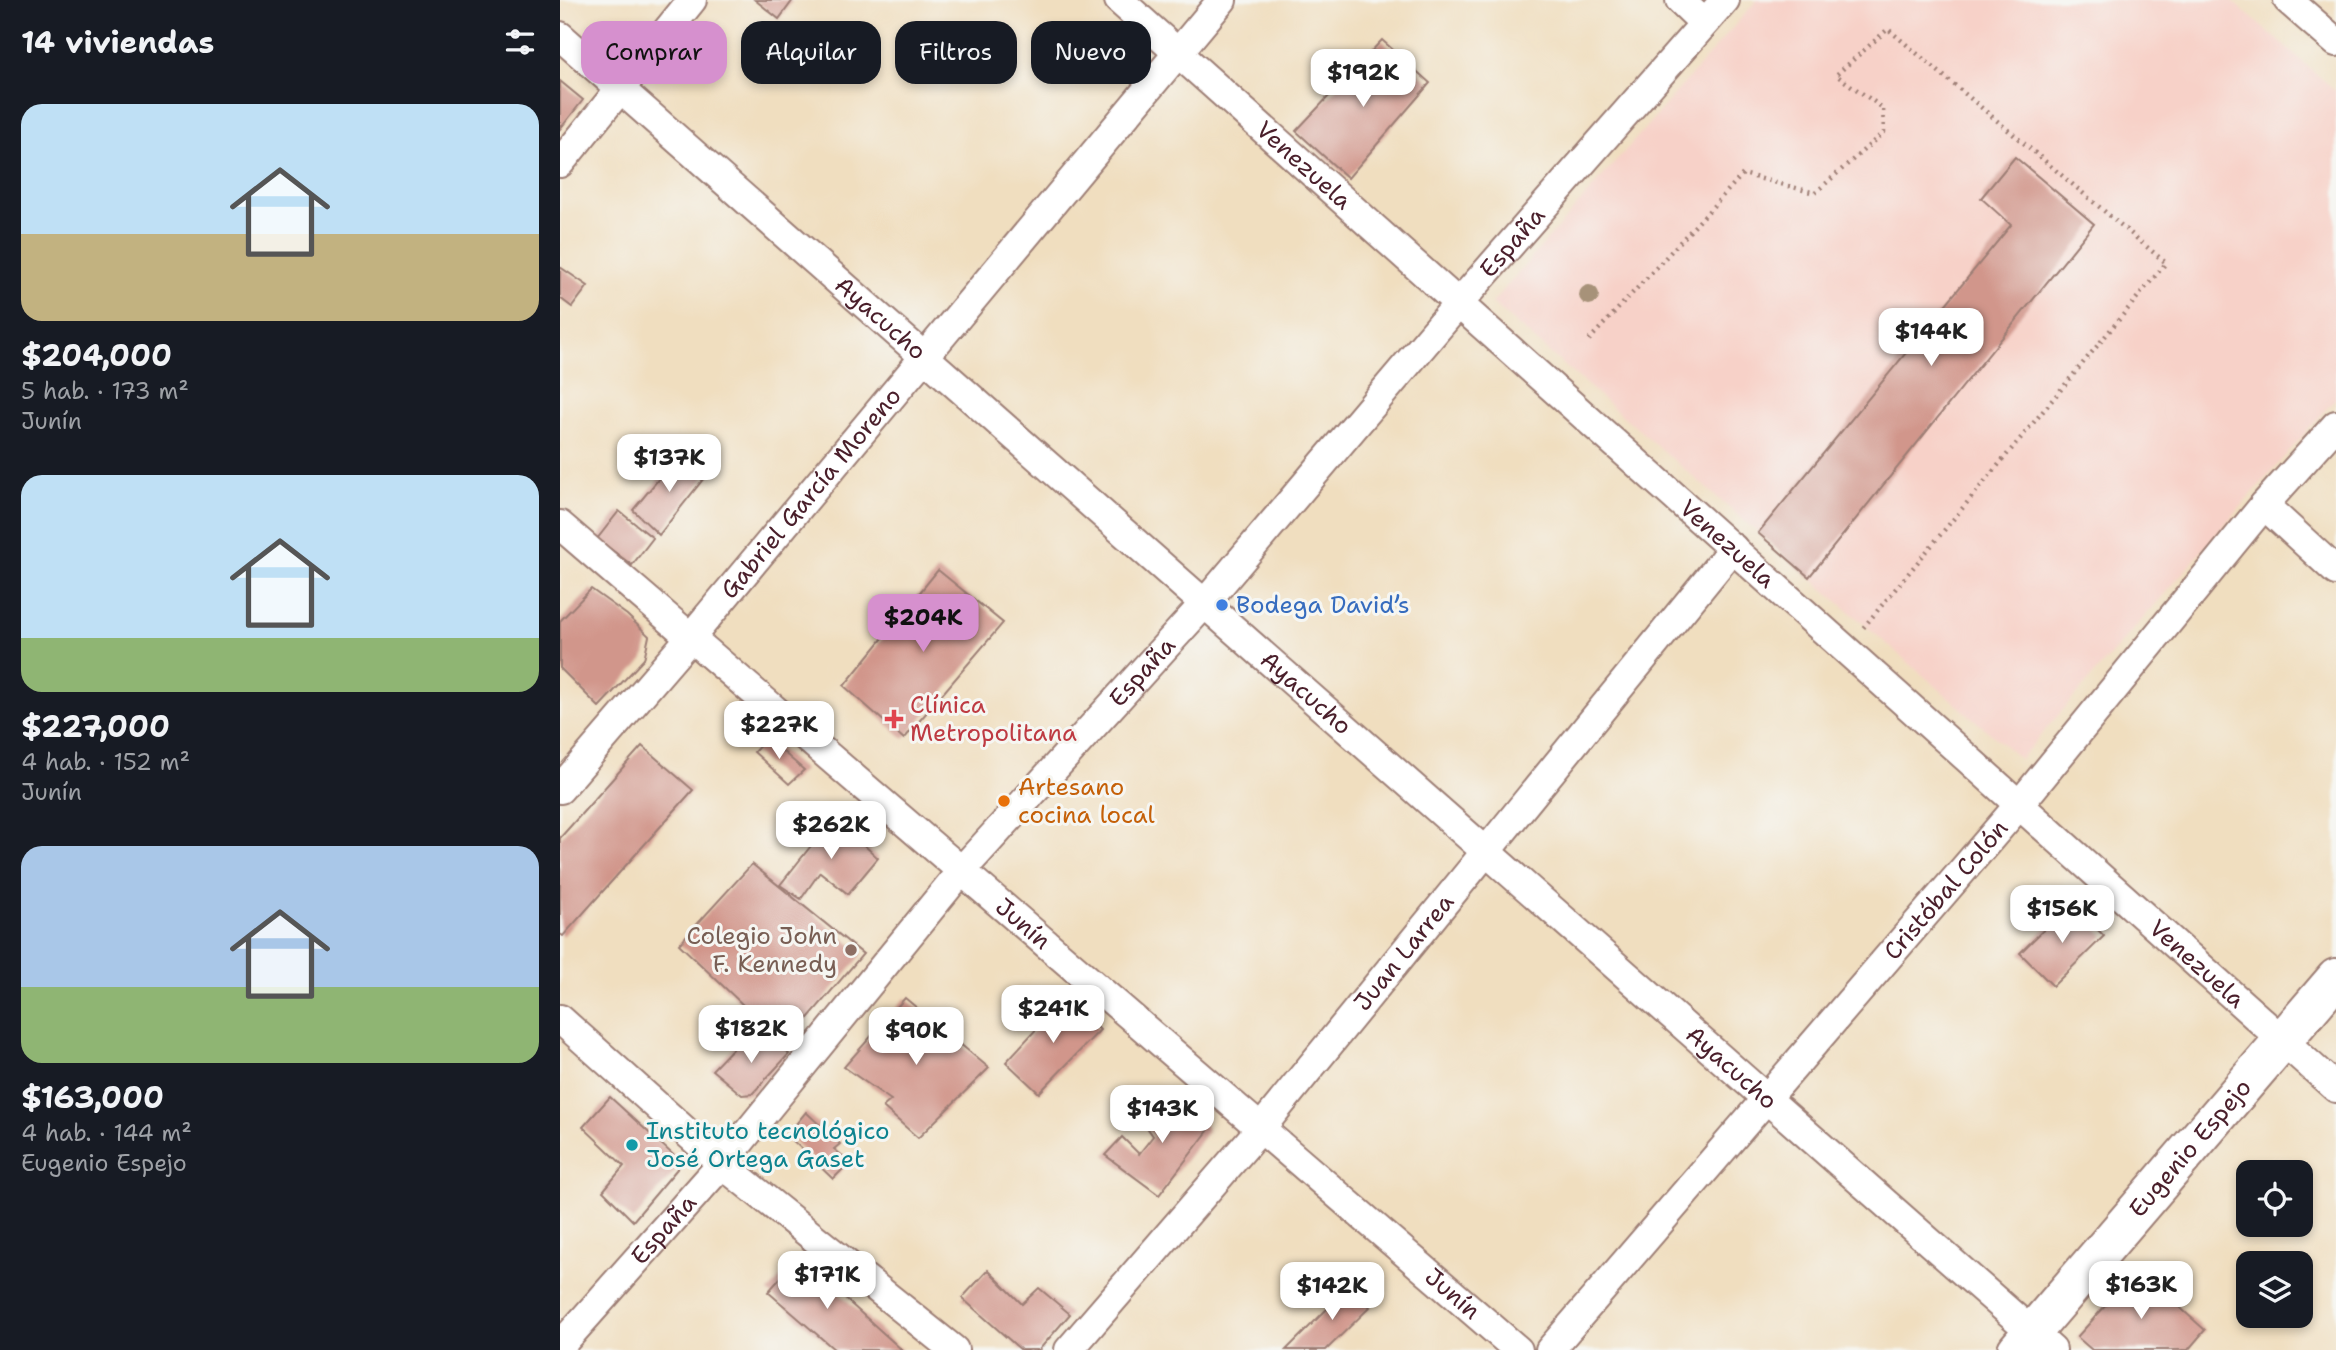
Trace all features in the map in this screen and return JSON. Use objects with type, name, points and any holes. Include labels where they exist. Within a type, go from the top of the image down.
[{"type":"street","points":[[560,163],[691,0]]},
{"type":"street","name":"Venezuela","points":[[1119,0],[2336,1088]]},
{"type":"street","name":"Gabriel García Moreno","points":[[560,789],[690,638],[1222,0]]},
{"type":"street","points":[[1679,0],[1704,23]]},
{"type":"street","name":"España","points":[[560,1346],[722,1164],[962,870],[1204,604],[1459,303],[1725,0]]},
{"type":"street","points":[[2288,0],[2336,42]]},
{"type":"street","name":"Ayacucho","points":[[560,36],[922,358],[1767,1098],[2034,1344]]},
{"type":"street","name":"Cristóbal Colón","points":[[1550,1350],[2019,805],[2264,505],[2336,425]]},
{"type":"street","points":[[2264,505],[2336,571]]},
{"type":"street","name":"Junín","points":[[560,525],[1518,1350]]},
{"type":"street","name":"Juan Larrea","points":[[1069,1350],[1261,1128],[1484,850],[1733,548]]},
{"type":"street","name":"Eugenio Espejo","points":[[2034,1344],[2282,1040],[2336,978]]},
{"type":"street","points":[[560,1019],[722,1164],[954,1350]]},
{"type":"path","points":[[1589,340],[1743,174],[1815,193],[1884,132],[1883,108],[1836,75],[1888,29],[2166,263],[1845,649]]},
{"type":"shaded area","points":[[1757,0],[2231,0],[2336,91],[2336,398],[2020,759],[1492,303]]},
{"type":"building","points":[[755,0],[793,0],[779,19]]},
{"type":"building","points":[[1382,40],[1430,83],[1348,178],[1296,131]]},
{"type":"building","points":[[560,81],[583,100],[560,129]]},
{"type":"building","points":[[2015,157],[2094,224],[1809,577],[1758,533],[2011,225],[1981,198]]},
{"type":"building","points":[[560,267],[588,286],[572,307],[560,298]]},
{"type":"building","points":[[680,453],[704,478],[659,535],[633,510]]},
{"type":"building","points":[[619,511],[653,538],[632,565],[597,539]]},
{"type":"building","points":[[938,570],[1003,623],[904,739],[844,686]]},
{"type":"building","points":[[591,589],[627,615],[649,636],[644,659],[599,707],[560,668],[560,621]]},
{"type":"building","points":[[767,738],[804,770],[789,784],[754,752]]},
{"type":"building","points":[[642,746],[693,790],[563,936],[560,934],[560,838]]},
{"type":"building","points":[[834,817],[878,858],[848,894],[820,872],[801,899],[780,885]]},
{"type":"building","name":"Colegio John F. Kennedy","points":[[752,864],[863,954],[785,1045],[679,944]]},
{"type":"building","points":[[2071,903],[2104,936],[2053,986],[2020,953]]},
{"type":"building","points":[[1067,996],[1100,1030],[1039,1093],[1006,1062]]},
{"type":"building","points":[[905,998],[989,1068],[918,1138],[883,1107],[891,1100],[844,1067]]},
{"type":"building","points":[[765,1033],[789,1054],[752,1094],[742,1095],[712,1070],[737,1044],[748,1050]]},
{"type":"building","points":[[1169,1092],[1203,1122],[1208,1131],[1159,1195],[1105,1155],[1122,1137],[1139,1154],[1153,1136],[1146,1126]]},
{"type":"building","name":"Instituto tecnológico José Ortega Gaset","points":[[610,1097],[682,1163],[633,1221],[603,1191],[624,1166],[583,1127]]},
{"type":"building","points":[[806,1112],[840,1144],[834,1149],[850,1162],[833,1179],[787,1135]]},
{"type":"building","points":[[799,1257],[902,1350],[835,1350],[768,1292]]},
{"type":"building","points":[[988,1270],[1022,1304],[1039,1288],[1070,1314],[1039,1350],[1021,1350],[962,1298]]},
{"type":"building","points":[[2138,1270],[2205,1330],[2188,1350],[2092,1350],[2077,1337]]},
{"type":"building","points":[[1351,1285],[1370,1307],[1326,1350],[1286,1350]]},
{"type":"place","name":"Bodega David’s","points":[[1222,605]]},
{"type":"place","name":"Clínica Metropolitana","points":[[894,719]]},
{"type":"place","name":"Artesano cocina local","points":[[1004,801]]},
{"type":"place","name":"Colegio John F. Kennedy","points":[[851,950]]},
{"type":"place","name":"Instituto tecnológico José Ortega Gaset","points":[[632,1145]]}]
